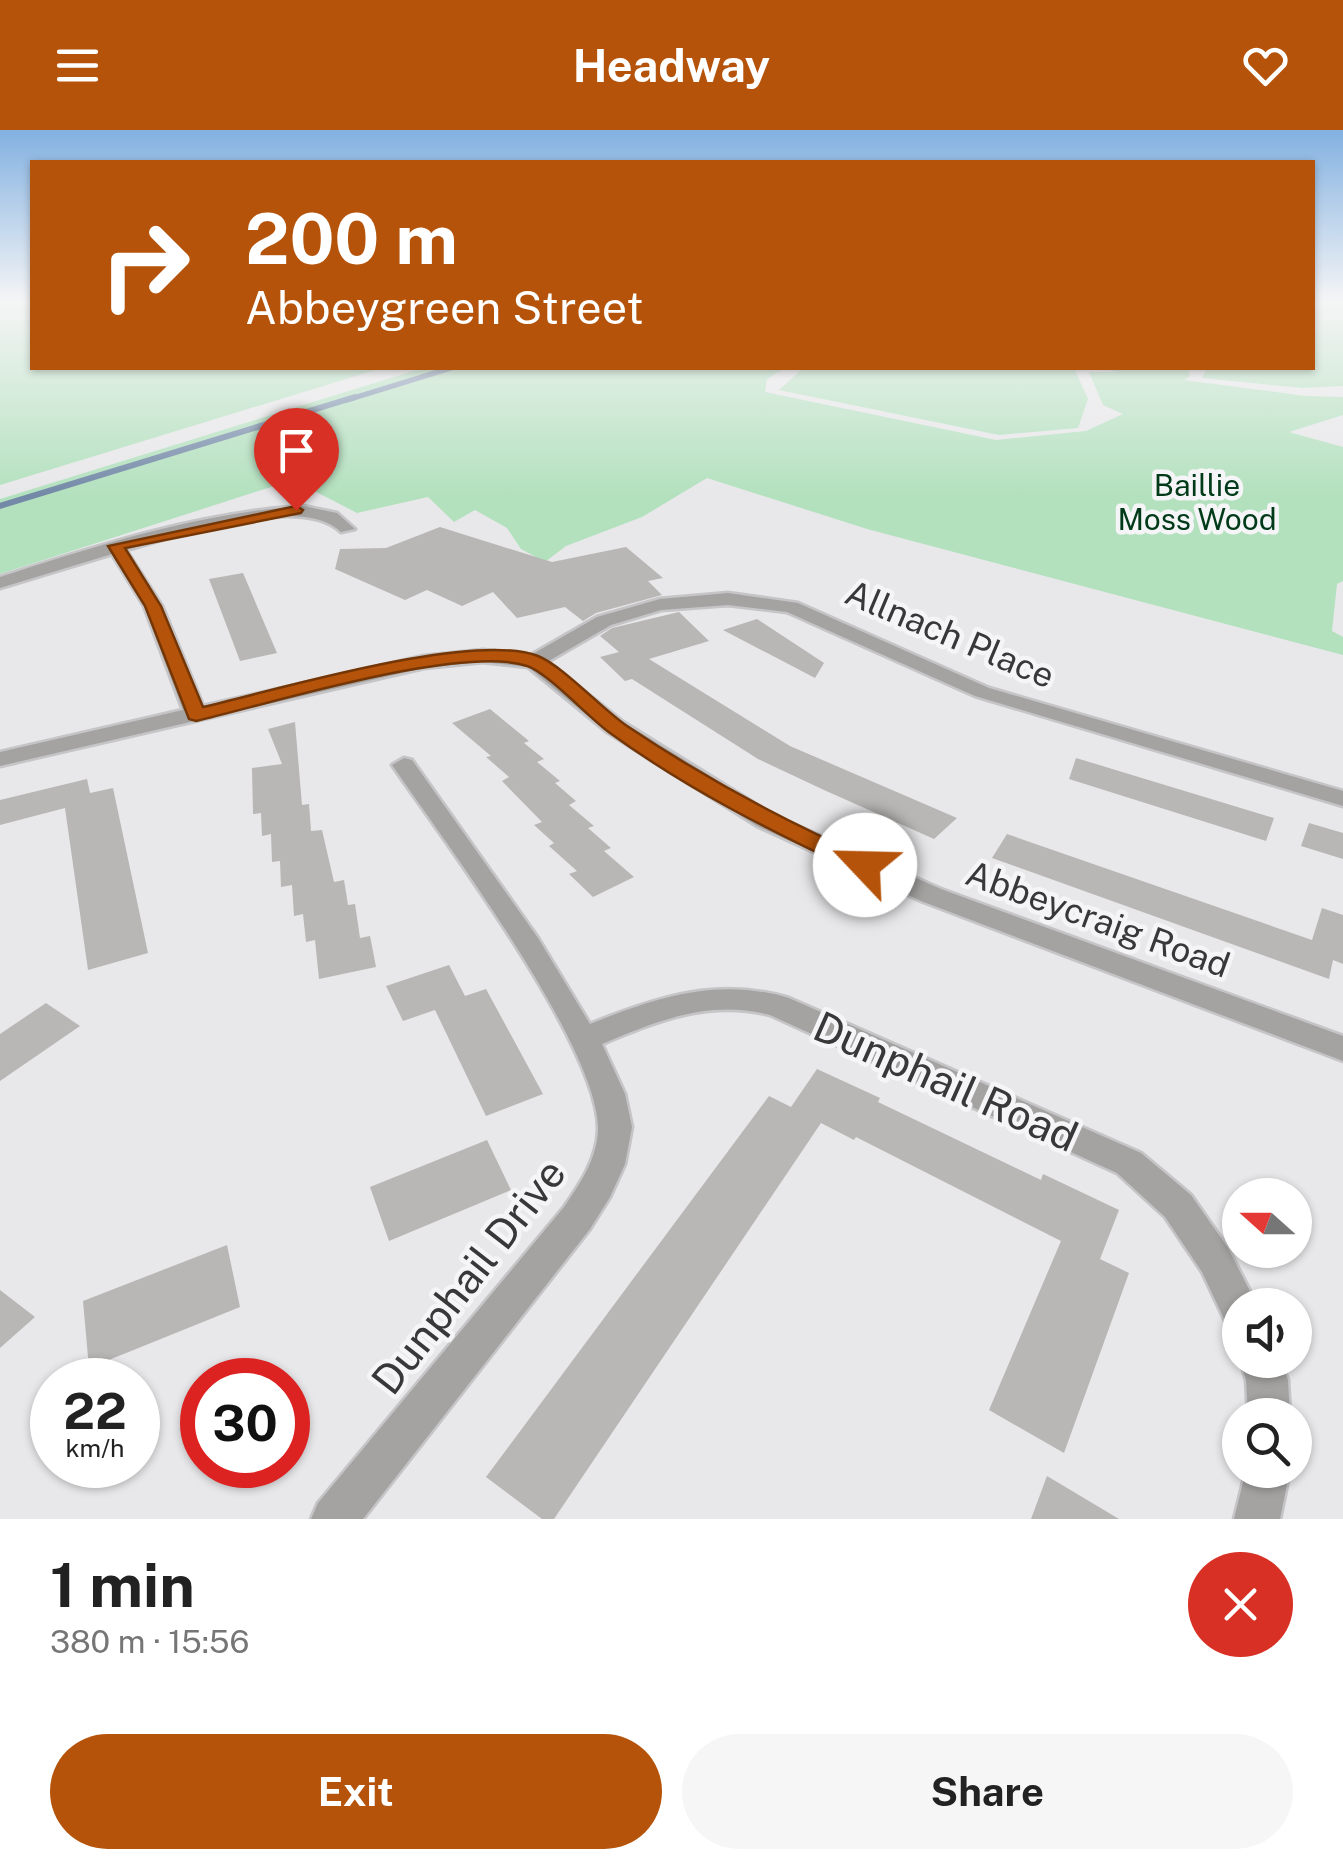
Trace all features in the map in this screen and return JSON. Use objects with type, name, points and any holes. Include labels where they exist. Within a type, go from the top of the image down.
[{"type":"street","points":[[0,583],[115,546],[296,510],[329,514],[347,528]]},
{"type":"street","points":[[115,546],[153,606],[196,715]]},
{"type":"street","name":"Allnach Place","points":[[534,661],[604,621],[660,605],[728,599],[792,607],[982,692],[1343,800]]},
{"type":"street","points":[[0,760],[424,662],[483,656],[534,661]]},
{"type":"street","name":"Abbeycraig Road","points":[[534,661],[615,728],[766,821],[930,895],[1343,1049]]},
{"type":"street","name":"Dunphail Drive","points":[[334,1519],[595,1191],[609,1160],[615,1127],[612,1096],[584,1038],[404,764]]},
{"type":"street","name":"Dunphail Road","points":[[584,1038],[695,998],[748,997],[778,1006],[1129,1163],[1178,1206],[1229,1288]]},
{"type":"street","points":[[1257,1519],[1264,1488]]},
{"type":"green space","points":[[0,366],[30,366],[30,370],[375,370],[0,485]]},
{"type":"green space","points":[[1315,366],[1343,366],[1343,386],[1303,388],[1202,378],[1206,370],[1315,370]]},
{"type":"green space","name":"Baillie Moss Wood","points":[[417,370],[782,370],[767,379],[765,392],[996,440],[1086,431],[1123,414],[1103,405],[1089,372],[1188,370],[1190,376],[1184,380],[1343,397],[1343,415],[1289,432],[1343,447],[1343,581],[1337,584],[1332,631],[1343,637],[1343,655],[867,529],[707,478],[642,517],[566,546],[545,562],[521,549],[507,528],[475,510],[454,522],[428,497],[357,513],[293,480],[0,574],[0,499]]},
{"type":"green space","points":[[801,370],[1075,370],[1088,399],[1078,428],[999,435],[779,390]]},
{"type":"building","points":[[440,527],[552,562],[626,547],[663,578],[648,581],[662,595],[596,613],[583,621],[565,607],[517,618],[493,592],[462,606],[427,590],[405,600],[335,569],[340,549],[386,548]]},
{"type":"building","points":[[243,573],[277,653],[240,661],[209,579]]},
{"type":"building","points":[[679,612],[709,641],[649,659],[790,746],[957,818],[934,839],[824,790],[758,759],[632,679],[625,681],[600,657],[619,652],[600,636],[612,628]]},
{"type":"building","points":[[757,619],[824,663],[815,678],[723,630]]},
{"type":"building","points":[[490,709],[529,741],[524,743],[544,759],[537,762],[576,801],[569,805],[594,826],[588,828],[611,848],[604,851],[634,877],[593,897],[569,874],[577,871],[549,846],[554,843],[534,825],[542,822],[502,781],[509,777],[452,723]]},
{"type":"building","points":[[295,722],[302,805],[309,804],[311,831],[322,830],[334,882],[344,880],[348,905],[355,904],[360,938],[370,936],[376,967],[319,979],[315,940],[306,942],[303,914],[294,916],[292,885],[281,887],[280,861],[272,862],[271,834],[262,836],[261,813],[253,814],[252,768],[282,764],[268,729]]},
{"type":"building","points":[[1076,758],[1274,818],[1266,841],[1069,779]]},
{"type":"building","points":[[87,779],[90,793],[113,788],[148,953],[88,970],[65,808],[0,825],[0,800]]},
{"type":"building","points":[[1309,823],[1343,833],[1343,859],[1301,846]]},
{"type":"building","points":[[1007,834],[1312,940],[1322,908],[1343,915],[1343,964],[1333,960],[1329,979],[992,858]]},
{"type":"building","points":[[449,965],[465,996],[486,989],[543,1094],[486,1116],[435,1010],[403,1021],[386,986]]},
{"type":"building","points":[[46,1003],[80,1026],[0,1081],[0,1034]]},
{"type":"building","points":[[817,1069],[1041,1180],[1043,1174],[1119,1210],[1100,1259],[1129,1273],[1064,1453],[989,1410],[1061,1241],[821,1123],[554,1519],[542,1519],[486,1477],[769,1096],[791,1107]]},
{"type":"building","points":[[487,1140],[511,1190],[389,1241],[370,1187]]},
{"type":"building","points":[[227,1245],[240,1307],[114,1358],[88,1358],[83,1301]]},
{"type":"building","points":[[0,1290],[35,1317],[0,1348]]},
{"type":"building","points":[[1047,1476],[1119,1519],[1031,1519]]},
{"type":"waterway","points":[[347,400],[444,370]]},
{"type":"waterway","points":[[0,506],[355,397]]},
{"type":"route","points":[[296,510],[115,546],[153,606],[196,715],[424,662],[483,656],[534,661],[615,728],[686,775],[766,821],[865,865]]}]
